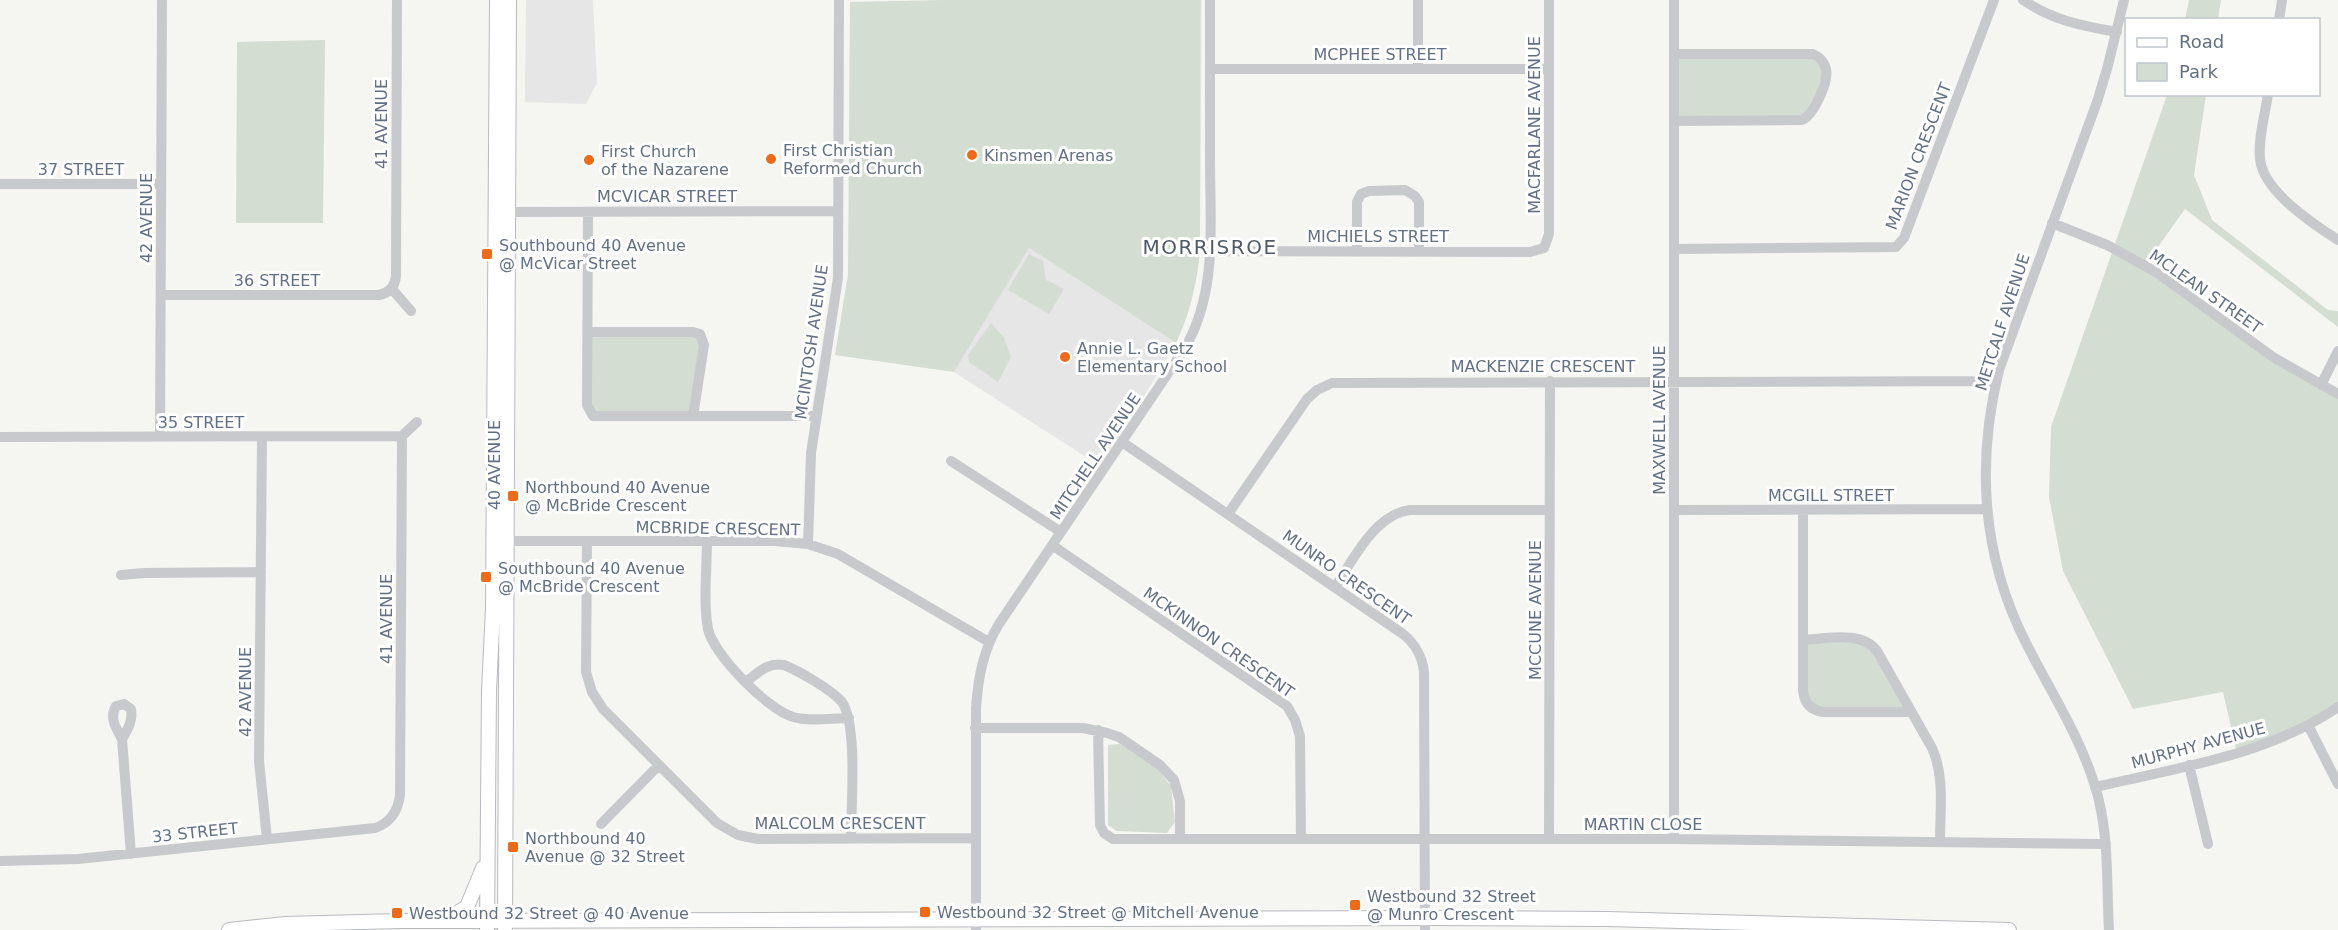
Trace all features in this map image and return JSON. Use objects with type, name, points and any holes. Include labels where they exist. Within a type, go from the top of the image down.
[{"type":"main road","name":"40 AVENUE","points":[[497,0],[502,212]]},
{"type":"main road","name":"40 AVENUE","points":[[505,926],[500,541],[502,212],[509,0]]},
{"type":"main road","name":"40 AVENUE","points":[[487,926],[487,845],[500,541]]},
{"type":"main road","points":[[443,921],[467,907],[482,868],[487,845]]},
{"type":"main road","points":[[229,930],[338,922],[443,921],[505,926],[1425,924],[1607,919],[2009,930]]},
{"type":"street","name":"42 AVENUE","points":[[160,436],[162,0]]},
{"type":"street","name":"41 AVENUE","points":[[392,289],[396,276],[397,0]]},
{"type":"street","name":"MCINTOSH AVENUE","points":[[808,544],[809,468],[815,416],[838,278],[838,0]]},
{"type":"street","name":"MITCHELL AVENUE","points":[[976,925],[975,728],[979,680],[989,642],[1190,339],[1204,302],[1211,251],[1210,0]]},
{"type":"street","points":[[1418,0],[1418,69]]},
{"type":"street","name":"MACFARLANE AVENUE","points":[[1544,248],[1549,234],[1549,0]]},
{"type":"street","name":"MAXWELL AVENUE","points":[[1674,0],[1674,839]]},
{"type":"street","name":"MARION CRESCENT","points":[[1674,249],[1896,247],[1904,238],[1994,0]]},
{"type":"street","points":[[2023,0],[2067,22],[2117,32]]},
{"type":"street","name":"METCALF AVENUE","points":[[2109,930],[2106,844],[2095,787],[2072,726],[2013,616],[1994,555],[1985,476],[1986,441],[1996,381],[2016,317],[2097,102],[2124,0]]},
{"type":"street","points":[[2279,18],[2282,0]]},
{"type":"street","points":[[1674,54],[1813,54],[1822,61],[1826,72],[1815,108],[1810,116],[1802,120],[1674,121]]},
{"type":"street","name":"MCPHEE STREET","points":[[1210,69],[1549,69]]},
{"type":"street","points":[[2268,96],[2260,152],[2266,178],[2282,197],[2338,240]]},
{"type":"street","name":"37 STREET","points":[[0,184],[161,184]]},
{"type":"street","points":[[1357,251],[1357,206],[1361,194],[1370,190],[1405,190],[1413,193],[1419,202],[1419,251]]},
{"type":"street","name":"MCVICAR STREET","points":[[502,212],[838,211]]},
{"type":"street","points":[[588,212],[587,405],[593,416],[815,416]]},
{"type":"street","name":"MCLEAN STREET","points":[[2052,223],[2113,248],[2156,272],[2273,357],[2338,394]]},
{"type":"street","name":"MICHIELS STREET","points":[[1211,251],[1530,252],[1544,248]]},
{"type":"street","name":"36 STREET","points":[[161,295],[379,295],[392,289]]},
{"type":"street","points":[[392,289],[411,311]]},
{"type":"street","points":[[588,332],[693,332],[700,334],[704,345],[693,416]]},
{"type":"street","points":[[2321,385],[2338,351]]},
{"type":"street","name":"MACKENZIE CRESCENT","points":[[1228,514],[1307,399],[1324,386],[1347,381],[1996,381]]},
{"type":"street","name":"MCCUNE AVENUE","points":[[1550,381],[1550,839]]},
{"type":"street","points":[[402,436],[417,422]]},
{"type":"street","name":"41 AVENUE","points":[[390,819],[396,811],[400,795],[402,436]]},
{"type":"street","name":"35 STREET","points":[[0,437],[402,436]]},
{"type":"street","name":"42 AVENUE","points":[[262,437],[260,761],[267,839]]},
{"type":"street","name":"MUNRO CRESCENT","points":[[1122,442],[1403,634],[1415,645],[1422,659],[1425,678],[1425,924]]},
{"type":"street","points":[[951,461],[1061,532]]},
{"type":"street","name":"MCGILL STREET","points":[[1674,510],[1987,509]]},
{"type":"street","points":[[1335,587],[1376,528],[1397,512],[1410,510],[1549,510]]},
{"type":"street","points":[[1803,510],[1803,694],[1811,707],[1822,712],[1910,712]]},
{"type":"street","points":[[707,540],[707,617],[711,638],[724,659],[775,708],[792,717],[849,718]]},
{"type":"street","name":"MCBRIDE CRESCENT","points":[[500,541],[707,540],[808,544],[849,559],[989,642]]},
{"type":"street","name":"MALCOLM CRESCENT","points":[[587,541],[586,667],[589,684],[595,698],[603,709],[717,823],[738,835],[758,839],[975,838]]},
{"type":"street","name":"MCKINNON CRESCENT","points":[[1052,545],[1287,706],[1300,736],[1301,839]]},
{"type":"street","points":[[121,575],[261,572]]},
{"type":"street","points":[[1803,640],[1860,638],[1870,643],[1877,651],[1932,748],[1938,763],[1941,779],[1940,842]]},
{"type":"street","points":[[747,681],[767,666],[784,665],[837,697],[843,705],[851,729],[851,838]]},
{"type":"street","name":"MURPHY AVENUE","points":[[2095,787],[2260,746],[2308,725],[2338,707]]},
{"type":"street","points":[[2308,725],[2338,784]]},
{"type":"street","points":[[975,728],[1083,728],[1098,730],[1126,741],[1167,769],[1174,780],[1179,793],[1180,839]]},
{"type":"street","name":"MARTIN CLOSE","points":[[1098,730],[1099,819],[1104,833],[1113,839],[1120,840],[1674,839],[2106,844]]},
{"type":"street","points":[[122,739],[131,854]]},
{"type":"street","points":[[601,824],[659,765]]},
{"type":"street","points":[[2189,765],[2208,844]]},
{"type":"street","name":"33 STREET","points":[[0,861],[64,860],[375,828],[390,819]]},
{"type":"shaded area","points":[[526,0],[593,0],[597,83],[586,104],[525,102]]},
{"type":"shaded area","name":"Annie L. Gaetz Elementary School","points":[[1029,248],[1176,343],[1118,439],[1097,464],[954,372]]},
{"type":"green space","points":[[1201,0],[1200,252],[1192,298],[1176,343],[1029,248],[954,372],[835,355],[848,274],[850,2]]},
{"type":"green space","points":[[2189,0],[2221,0],[2218,18],[2185,18]]},
{"type":"green space","points":[[325,40],[323,223],[236,223],[237,42]]},
{"type":"green space","points":[[1808,53],[1825,66],[1810,116],[1674,121],[1674,54]]},
{"type":"green space","points":[[2167,96],[2206,96],[2194,175],[2212,220],[2328,310],[2338,311],[2338,327],[2185,209],[2145,265],[2258,346],[2338,394],[2338,707],[2237,753],[2223,692],[2133,709],[2063,571],[2049,497],[2051,427]]},
{"type":"green space","points":[[1029,254],[1043,261],[1046,280],[1064,289],[1049,314],[1008,290]]},
{"type":"green space","points":[[991,323],[1004,338],[1011,357],[998,382],[969,362],[968,355]]},
{"type":"green space","points":[[588,332],[700,334],[693,416],[596,417],[587,405]]},
{"type":"green space","points":[[1803,640],[1866,640],[1910,712],[1823,712],[1807,704]]},
{"type":"green space","points":[[1120,744],[1154,765],[1171,786],[1175,822],[1167,833],[1117,831],[1108,825],[1108,745]]},
{"type":"place","name":"Kinsmen Arenas","points":[[972,155]]},
{"type":"place","name":"First Christian Reformed Church","points":[[771,159]]},
{"type":"place","name":"First Church of the Nazarene","points":[[589,160]]},
{"type":"place","name":"Southbound 40 Avenue @ McVicar Street","points":[[487,254]]},
{"type":"place","name":"Annie L. Gaetz Elementary School","points":[[1065,357]]},
{"type":"place","name":"Northbound 40 Avenue @ McBride Crescent","points":[[513,496]]},
{"type":"place","name":"Southbound 40 Avenue @ McBride Crescent","points":[[486,577]]},
{"type":"place","name":"Northbound 40 Avenue @ 32 Street","points":[[513,847]]},
{"type":"place","name":"Westbound 32 Street @ Munro Crescent","points":[[1355,905]]},
{"type":"place","name":"Westbound 32 Street @ Mitchell Avenue","points":[[925,912]]},
{"type":"place","name":"Westbound 32 Street @ 40 Avenue","points":[[397,913]]},
{"type":"district","name":"MORRISROE","points":[[1210,247]]}]
